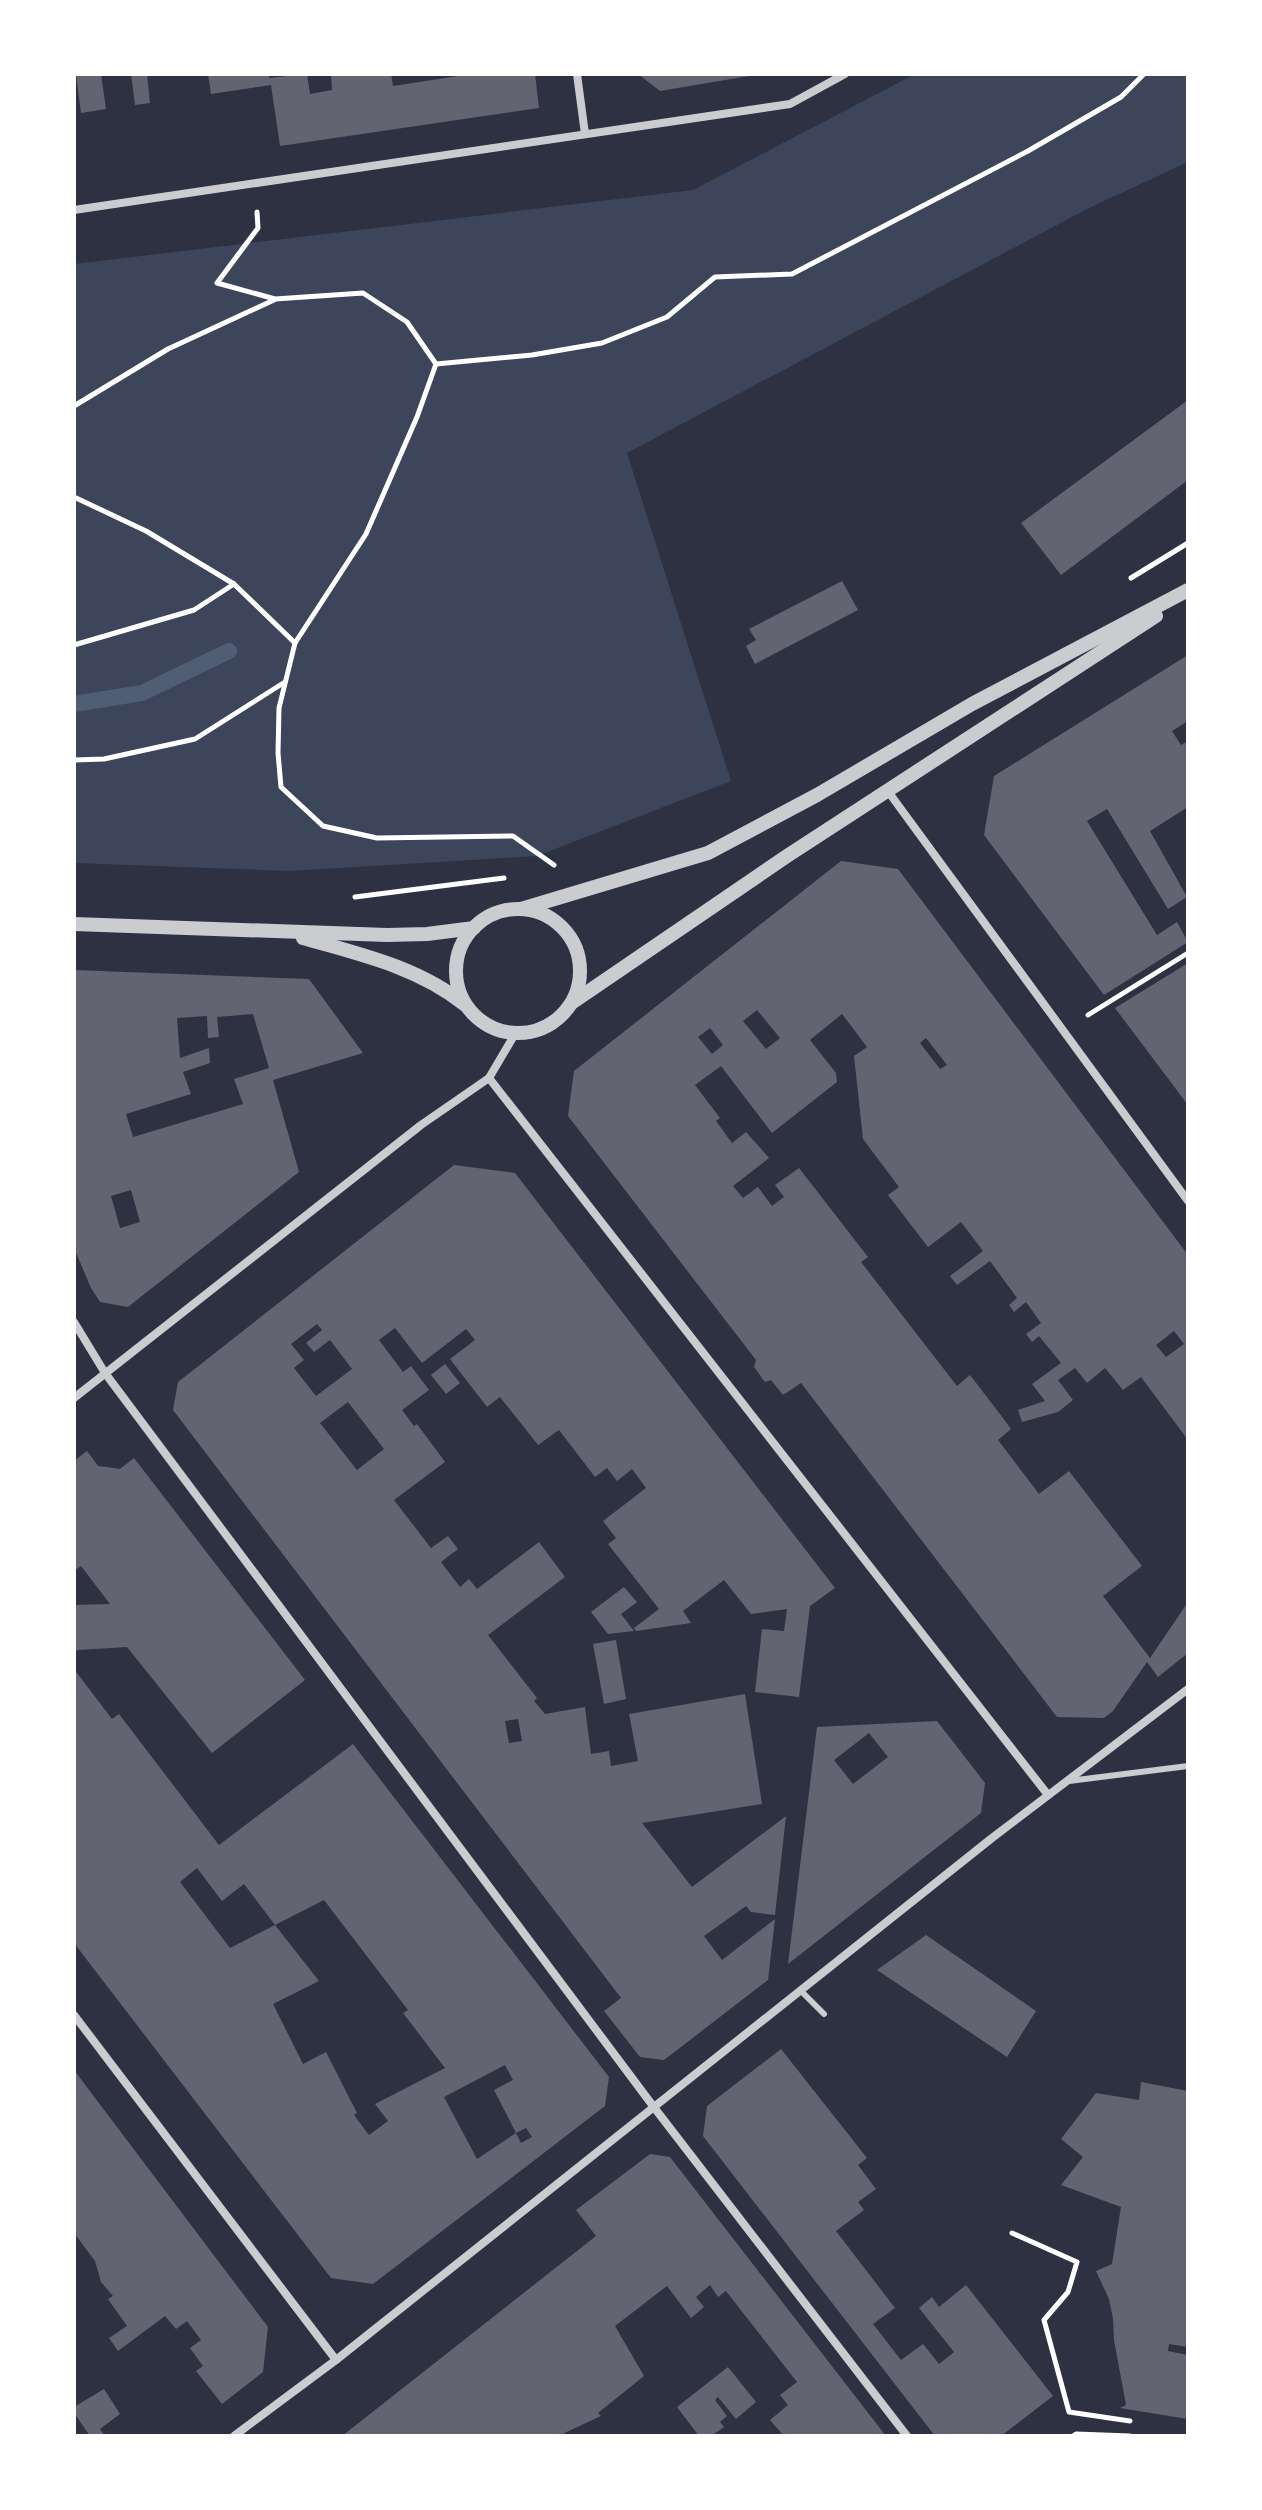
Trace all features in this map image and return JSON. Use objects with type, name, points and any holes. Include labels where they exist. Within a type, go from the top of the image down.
[{"type":"street","points":[[577,74],[585,134]]},
{"type":"street","points":[[74,210],[790,104],[845,74]]},
{"type":"street","points":[[284,932],[380,960],[447,991],[480,1021],[497,1030],[515,1034],[532,1033],[549,1026],[573,1002],[887,790],[1188,593]]},
{"type":"street","points":[[467,1007],[456,975],[457,958],[463,942],[487,917],[708,853],[817,795],[972,704],[1188,593]]},
{"type":"street","points":[[887,790],[1188,1201]]},
{"type":"street","points":[[521,909],[550,918],[573,941],[581,971],[573,1002]]},
{"type":"street","points":[[74,924],[427,934],[474,928]]},
{"type":"street","points":[[74,1398],[421,1125],[489,1078],[515,1034]]},
{"type":"street","points":[[489,1078],[1048,1795]]},
{"type":"street","points":[[74,1322],[105,1373],[653,2106],[907,2436]]},
{"type":"street","points":[[234,2436],[336,2360],[800,1990],[1188,1689]]},
{"type":"street","points":[[74,2015],[336,2360]]},
{"type":"lane","points":[[1069,1781],[1188,1766]]},
{"type":"lane","points":[[800,1990],[824,2014]]},
{"type":"path","points":[[436,364],[532,355],[602,343],[667,317],[715,277],[792,274],[1028,151],[1121,97],[1144,74]]},
{"type":"path","points":[[255,183],[258,228],[217,283],[275,299],[363,293],[407,322],[436,364]]},
{"type":"path","points":[[74,406],[168,349],[275,299]]},
{"type":"path","points":[[436,364],[417,417],[366,534],[295,643],[279,708],[281,787],[323,826],[377,838],[513,836],[556,866],[542,869]]},
{"type":"path","points":[[74,497],[146,531],[234,584],[295,643]]},
{"type":"path","points":[[1121,585],[1188,543]]},
{"type":"path","points":[[74,645],[194,610],[234,584]]},
{"type":"path","points":[[74,760],[104,759],[195,739],[285,682]]},
{"type":"path","points":[[346,898],[513,876]]},
{"type":"path","points":[[1064,1030],[1188,953]]},
{"type":"path","points":[[1012,2233],[1077,2262],[1068,2292],[1044,2320],[1069,2412],[1130,2421]]},
{"type":"path","points":[[1073,2436],[1130,2436]]},
{"type":"shaded area","points":[[915,74],[1188,74],[1188,162],[1089,208],[627,453],[731,781],[537,856],[288,871],[74,863],[74,264],[693,190]]},
{"type":"building","points":[[76,74],[101,74],[106,109],[81,113]]},
{"type":"building","points":[[131,74],[147,74],[150,103],[135,105]]},
{"type":"building","points":[[208,74],[269,74],[269,78],[307,74],[310,94],[332,90],[331,74],[391,74],[393,86],[471,74],[535,74],[539,108],[280,146],[271,85],[211,94]]},
{"type":"building","points":[[638,74],[749,74],[749,76],[660,91]]},
{"type":"building","points":[[1188,400],[1188,480],[1061,575],[1021,523]]},
{"type":"building","points":[[842,581],[858,610],[755,664],[746,646],[756,640],[749,629]]},
{"type":"building","points":[[1188,655],[1188,721],[1172,731],[1181,745],[1188,741],[1188,807],[1150,831],[1187,897],[1168,909],[1107,809],[1087,821],[1157,935],[1177,922],[1188,942],[1104,995],[984,835],[994,776]]},
{"type":"building","points":[[841,861],[898,869],[1188,1255],[1188,1440],[1141,1377],[1123,1390],[1105,1368],[1087,1383],[1075,1368],[1058,1380],[1073,1400],[1058,1412],[1022,1422],[1018,1410],[1045,1401],[1032,1384],[1061,1363],[1039,1336],[1032,1342],[1026,1334],[1041,1323],[1026,1302],[1014,1312],[1009,1305],[1017,1298],[990,1261],[957,1285],[950,1276],[983,1251],[961,1222],[928,1247],[888,1195],[899,1187],[863,1139],[854,1056],[867,1047],[842,1014],[810,1040],[836,1073],[837,1082],[772,1133],[721,1066],[695,1085],[720,1118],[716,1121],[732,1143],[746,1132],[769,1158],[733,1186],[743,1198],[758,1187],[772,1206],[784,1197],[775,1185],[799,1168],[868,1257],[861,1262],[957,1386],[970,1375],[1003,1418],[1011,1429],[998,1440],[1039,1494],[1069,1471],[1142,1566],[1103,1596],[1150,1658],[1188,1602],[1188,1653],[1158,1677],[1147,1662],[1113,1711],[1104,1718],[1057,1717],[801,1383],[783,1395],[771,1380],[765,1382],[754,1367],[756,1360],[568,1116],[574,1071]],"holes":[[[757,1010],[780,1038],[766,1049],[743,1021]],[[710,1028],[723,1045],[712,1054],[698,1037]],[[926,1038],[947,1065],[940,1069],[920,1043]],[[1174,1331],[1184,1344],[1166,1357],[1156,1345]]]},
{"type":"building","points":[[1188,963],[1188,1105],[1115,1008]]},
{"type":"building","points":[[74,970],[309,979],[363,1053],[273,1080],[299,1172],[128,1307],[100,1302],[74,1248]],"holes":[[[253,1014],[269,1068],[234,1079],[243,1104],[133,1137],[126,1114],[191,1094],[183,1072],[210,1063],[209,1048],[180,1058],[177,1018],[207,1016],[208,1038],[219,1037],[217,1017]],[[131,1190],[140,1222],[120,1228],[111,1196]]]},
{"type":"building","points":[[454,1165],[515,1173],[835,1588],[810,1606],[799,1697],[755,1692],[762,1629],[784,1631],[787,1609],[751,1614],[724,1580],[683,1611],[691,1623],[636,1631],[634,1628],[659,1609],[608,1544],[616,1538],[603,1521],[646,1488],[632,1469],[617,1481],[607,1468],[595,1477],[559,1430],[538,1445],[500,1397],[487,1407],[450,1359],[475,1340],[466,1329],[422,1363],[395,1328],[379,1340],[403,1372],[411,1366],[429,1390],[402,1410],[414,1426],[417,1424],[445,1462],[394,1500],[431,1548],[448,1536],[458,1549],[441,1562],[460,1587],[469,1579],[477,1589],[539,1542],[565,1577],[488,1635],[537,1698],[534,1701],[545,1714],[585,1707],[591,1754],[609,1751],[611,1766],[638,1761],[629,1714],[745,1694],[762,1804],[642,1823],[692,1887],[786,1816],[775,1915],[751,1912],[746,1906],[704,1936],[722,1960],[775,1919],[768,1980],[664,2060],[640,2057],[604,2011],[621,1998],[173,1410],[178,1382]],"holes":[[[317,1324],[322,1330],[306,1343],[314,1352],[330,1340],[352,1369],[316,1396],[294,1368],[304,1360],[291,1344]],[[348,1402],[384,1449],[357,1470],[320,1423]],[[518,1719],[522,1741],[509,1743],[505,1721]]]},
{"type":"building","points":[[445,1364],[460,1383],[446,1394],[431,1375]]},
{"type":"building","points":[[87,1451],[98,1466],[120,1469],[134,1458],[305,1680],[212,1753],[127,1647],[78,1650],[74,1653],[74,1605],[110,1604],[81,1566],[74,1571],[74,1461]]},
{"type":"building","points":[[624,1587],[637,1602],[621,1614],[634,1631],[608,1634],[591,1612]]},
{"type":"building","points":[[616,1640],[626,1699],[604,1704],[593,1644]]},
{"type":"building","points":[[74,1669],[112,1719],[119,1714],[219,1845],[353,1744],[609,2077],[605,2106],[373,2284],[331,2278],[74,1943]],"holes":[[[197,1868],[222,1901],[244,1884],[275,1925],[230,1948],[180,1882]],[[324,1900],[408,2010],[403,2013],[445,2068],[375,2104],[388,2121],[369,2135],[354,2115],[357,2113],[326,2052],[303,2064],[273,2004],[319,1981],[275,1925]],[[505,2065],[513,2080],[494,2090],[516,2133],[477,2159],[444,2097]],[[526,2128],[532,2137],[521,2143],[516,2133]]]},
{"type":"building","points":[[937,1721],[985,1783],[981,1813],[788,1964],[817,1727]],"holes":[[[869,1733],[888,1757],[853,1784],[834,1760]]]},
{"type":"building","points":[[926,1935],[1036,2011],[1007,2057],[877,1970]]},
{"type":"building","points":[[781,2049],[867,2158],[858,2165],[876,2189],[858,2202],[864,2210],[836,2231],[895,2308],[873,2324],[901,2360],[923,2344],[939,2364],[954,2352],[919,2308],[932,2297],[939,2307],[966,2285],[1053,2396],[1001,2436],[935,2436],[703,2136],[707,2106]]},
{"type":"building","points":[[74,2070],[268,2327],[263,2372],[222,2404],[196,2371],[203,2366],[190,2348],[201,2340],[187,2321],[176,2329],[165,2316],[118,2351],[109,2338],[127,2326],[108,2299],[113,2296],[101,2282],[95,2261],[74,2233]]},
{"type":"building","points":[[1141,2082],[1188,2091],[1188,2347],[1169,2344],[1168,2351],[1188,2355],[1188,2419],[1120,2408],[1126,2405],[1113,2319],[1109,2299],[1096,2271],[1112,2264],[1121,2207],[1061,2185],[1083,2157],[1061,2139],[1096,2093],[1139,2100]]},
{"type":"building","points":[[650,2154],[670,2157],[886,2436],[784,2436],[770,2420],[788,2405],[780,2395],[797,2382],[726,2291],[718,2297],[710,2285],[696,2297],[704,2307],[691,2318],[667,2286],[615,2326],[644,2376],[598,2413],[601,2416],[558,2436],[342,2436],[596,2236],[576,2210]]},
{"type":"building","points":[[728,2367],[756,2402],[736,2419],[718,2397],[715,2400],[727,2416],[720,2422],[724,2427],[711,2436],[699,2436],[677,2407]]},
{"type":"building","points":[[104,2389],[120,2414],[100,2429],[105,2436],[90,2436],[74,2413],[74,2407]]},
{"type":"waterway","points":[[74,704],[142,693],[229,651]]}]
